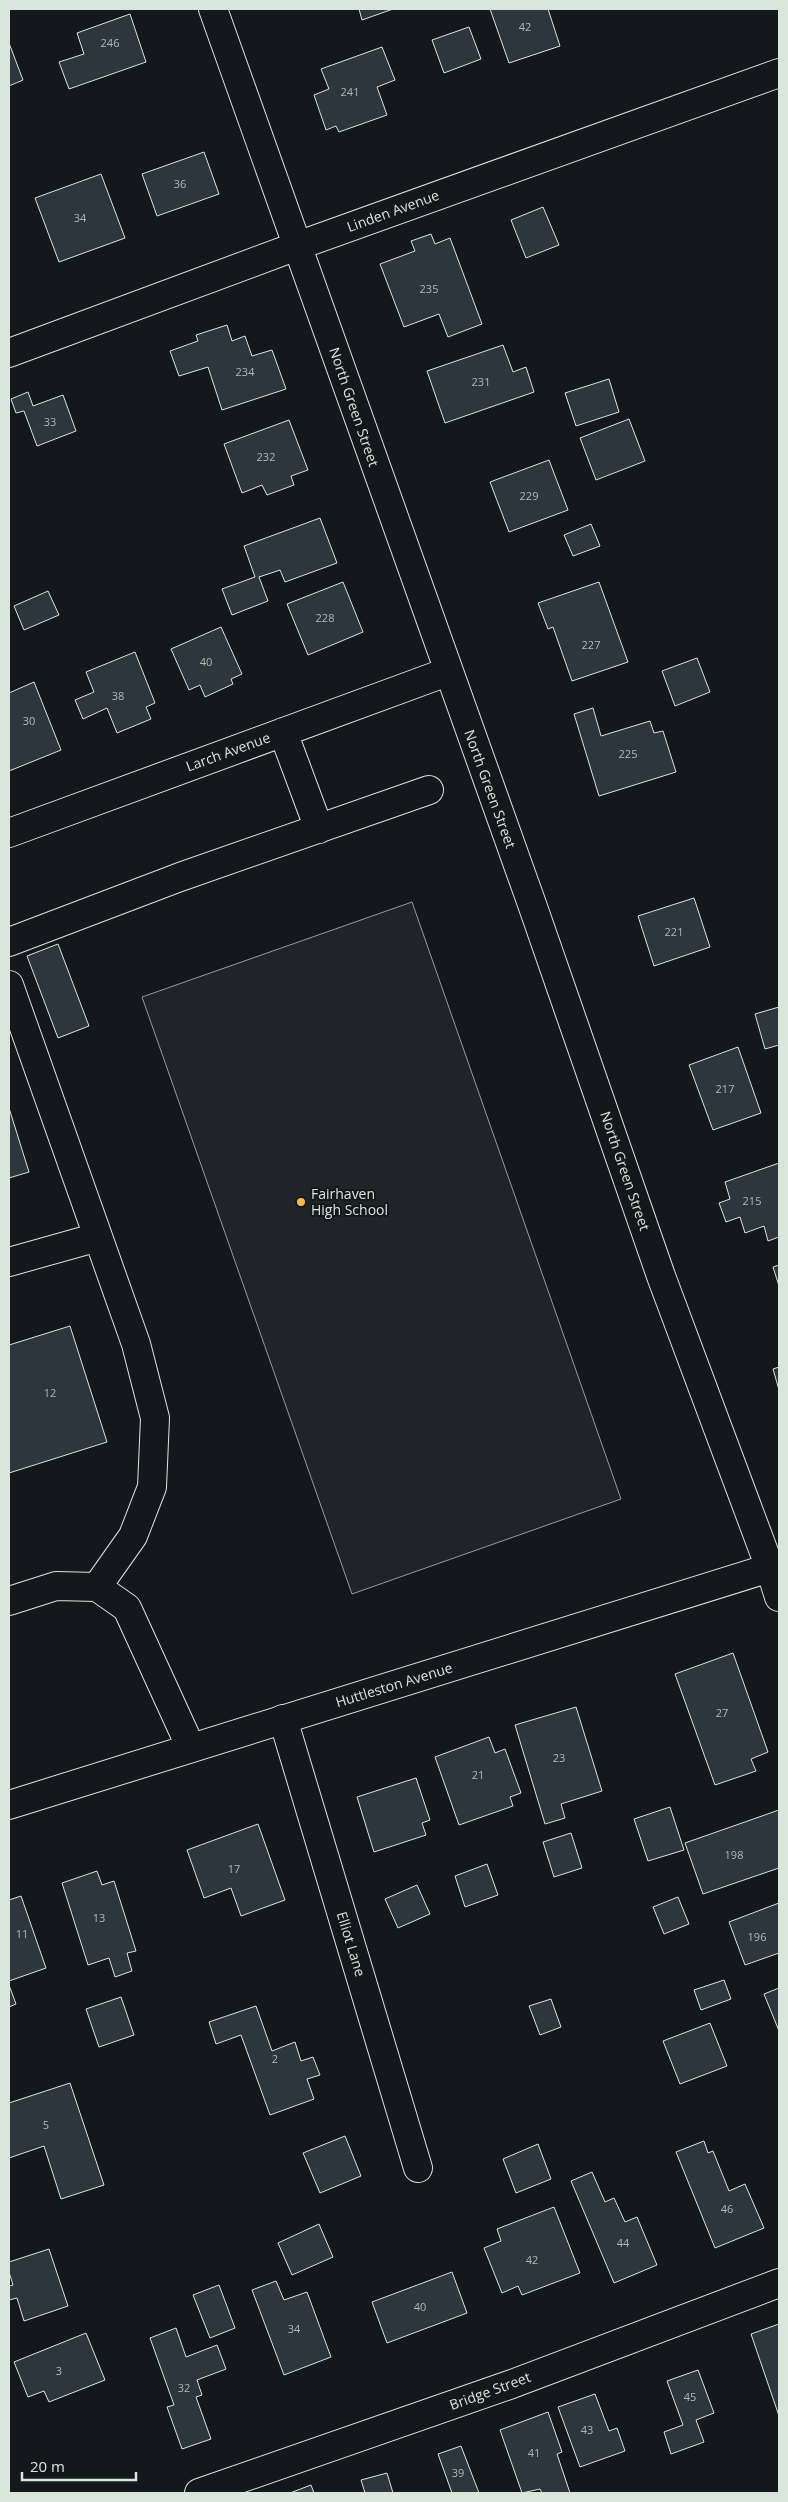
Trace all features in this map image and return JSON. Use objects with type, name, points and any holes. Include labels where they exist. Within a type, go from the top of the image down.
[{"type":"main road","name":"North Green Street","points":[[214,9],[447,672],[533,907],[661,1276],[774,1566],[779,1597]]},
{"type":"main road","name":"Linden Avenue","points":[[9,353],[297,246],[779,73]]},
{"type":"main road","name":"Larch Avenue","points":[[9,833],[447,672]]},
{"type":"main road","points":[[283,732],[319,829]]},
{"type":"main road","points":[[9,942],[180,877],[429,790]]},
{"type":"main road","points":[[9,984],[136,1344],[155,1418],[152,1487],[133,1536],[96,1587]]},
{"type":"main road","points":[[9,1262],[98,1237]]},
{"type":"main road","name":"Huttleston Avenue","points":[[9,1805],[774,1566]]},
{"type":"main road","points":[[9,1601],[56,1586],[96,1587],[128,1608],[191,1748]]},
{"type":"main road","name":"Elliot Lane","points":[[283,1719],[418,2168]]},
{"type":"main road","name":"Bridge Street","points":[[199,2493],[512,2384],[779,2283]]},
{"type":"shaded area","points":[[412,902],[621,1499],[352,1594],[142,997]]},
{"type":"building","points":[[359,9],[393,9],[362,20]]},
{"type":"building","points":[[490,9],[548,9],[560,46],[509,63]]},
{"type":"building","points":[[130,14],[146,62],[69,89],[59,62],[84,54],[77,33]]},
{"type":"building","points":[[469,27],[481,59],[444,73],[432,40]]},
{"type":"building","points":[[9,43],[23,80],[9,86]]},
{"type":"building","points":[[382,47],[395,80],[377,87],[387,115],[339,132],[336,126],[326,130],[314,95],[329,89],[321,69]]},
{"type":"building","points":[[204,152],[219,194],[157,216],[142,174]]},
{"type":"building","points":[[101,174],[125,238],[59,262],[35,198]]},
{"type":"building","points":[[543,207],[559,245],[526,258],[511,220]]},
{"type":"building","points":[[431,234],[435,244],[450,238],[482,324],[448,337],[439,314],[404,327],[380,264],[415,251],[411,241]]},
{"type":"building","points":[[227,325],[232,341],[245,336],[252,356],[272,350],[286,389],[222,410],[208,367],[179,376],[170,351],[198,341],[196,335]]},
{"type":"building","points":[[503,345],[513,372],[526,367],[534,392],[445,423],[427,371]]},
{"type":"building","points":[[609,379],[619,412],[576,426],[565,393]]},
{"type":"building","points":[[28,392],[33,406],[63,395],[76,431],[37,446],[24,411],[16,413],[11,399]]},
{"type":"building","points":[[629,419],[645,461],[596,480],[580,438]]},
{"type":"building","points":[[289,420],[308,470],[291,476],[294,485],[267,495],[262,485],[242,493],[224,444]]},
{"type":"building","points":[[549,460],[568,510],[509,532],[490,482]]},
{"type":"building","points":[[320,518],[337,563],[285,582],[280,570],[259,577],[268,601],[232,615],[222,589],[255,577],[244,546]]},
{"type":"building","points":[[591,524],[600,546],[573,556],[564,535]]},
{"type":"building","points":[[343,582],[363,632],[308,655],[287,604]]},
{"type":"building","points":[[599,582],[628,662],[572,681],[553,627],[548,629],[538,603]]},
{"type":"building","points":[[48,591],[59,615],[24,630],[14,606]]},
{"type":"building","points":[[221,627],[242,674],[231,679],[233,684],[205,697],[200,685],[189,690],[171,649]]},
{"type":"building","points":[[135,652],[155,703],[146,707],[151,719],[117,733],[107,708],[83,719],[75,700],[94,692],[86,672]]},
{"type":"building","points":[[697,658],[710,692],[675,706],[662,671]]},
{"type":"building","points":[[34,682],[61,750],[9,771],[9,693]]},
{"type":"building","points":[[593,708],[601,736],[650,721],[654,733],[663,731],[676,772],[599,796],[574,714]]},
{"type":"building","points":[[694,898],[710,947],[654,966],[638,916]]},
{"type":"building","points":[[58,944],[89,1026],[58,1038],[27,956]]},
{"type":"building","points":[[779,1007],[779,1045],[765,1049],[755,1014]]},
{"type":"building","points":[[738,1047],[761,1113],[713,1130],[689,1065]]},
{"type":"building","points":[[9,1108],[29,1172],[9,1178]]},
{"type":"building","points":[[779,1163],[779,1237],[768,1241],[764,1226],[745,1233],[740,1217],[726,1222],[719,1203],[730,1199],[725,1182]]},
{"type":"building","points":[[779,1265],[779,1286],[773,1267]]},
{"type":"building","points":[[70,1326],[107,1442],[9,1473],[9,1345]]},
{"type":"building","points":[[779,1367],[779,1390],[773,1369]]},
{"type":"building","points":[[733,1653],[768,1752],[751,1759],[756,1771],[715,1785],[675,1674]]},
{"type":"building","points":[[576,1707],[602,1791],[561,1804],[565,1818],[545,1824],[515,1725]]},
{"type":"building","points":[[489,1737],[495,1753],[505,1749],[521,1793],[510,1797],[513,1806],[459,1825],[435,1757]]},
{"type":"building","points":[[416,1778],[430,1820],[422,1823],[426,1835],[374,1852],[357,1797]]},
{"type":"building","points":[[670,1807],[684,1850],[648,1861],[634,1819]]},
{"type":"building","points":[[779,1810],[779,1868],[703,1894],[685,1843]]},
{"type":"building","points":[[258,1824],[285,1900],[241,1916],[231,1888],[204,1898],[187,1850]]},
{"type":"building","points":[[571,1833],[582,1868],[554,1877],[543,1842]]},
{"type":"building","points":[[487,1864],[498,1895],[465,1907],[455,1876]]},
{"type":"building","points":[[97,1871],[102,1885],[114,1881],[136,1951],[127,1953],[132,1971],[115,1977],[109,1958],[88,1965],[62,1883]]},
{"type":"building","points":[[417,1885],[430,1914],[398,1928],[385,1899]]},
{"type":"building","points":[[21,1896],[46,1968],[9,1981],[9,1900]]},
{"type":"building","points":[[678,1897],[689,1924],[664,1934],[653,1907]]},
{"type":"building","points":[[779,1903],[779,1953],[745,1965],[729,1922]]},
{"type":"building","points":[[724,1980],[731,1999],[701,2010],[694,1990]]},
{"type":"building","points":[[9,1985],[16,2004],[9,2007]]},
{"type":"building","points":[[779,1988],[779,2031],[764,1994]]},
{"type":"building","points":[[121,1997],[134,2035],[99,2047],[86,2009]]},
{"type":"building","points":[[551,1999],[561,2027],[540,2035],[529,2006]]},
{"type":"building","points":[[256,2006],[272,2051],[295,2042],[301,2061],[313,2057],[320,2075],[307,2079],[314,2099],[270,2115],[241,2035],[216,2044],[209,2022]]},
{"type":"building","points":[[710,2023],[727,2066],[680,2084],[663,2041]]},
{"type":"building","points":[[70,2083],[104,2185],[61,2199],[44,2146],[9,2158],[9,2103]]},
{"type":"building","points":[[345,2136],[361,2176],[320,2193],[303,2153]]},
{"type":"building","points":[[704,2141],[708,2153],[713,2151],[729,2191],[745,2184],[764,2228],[715,2248],[676,2152]]},
{"type":"building","points":[[538,2144],[551,2179],[516,2193],[503,2159]]},
{"type":"building","points":[[592,2172],[605,2202],[614,2198],[625,2222],[637,2217],[657,2265],[614,2283],[571,2181]]},
{"type":"building","points":[[554,2207],[580,2273],[522,2295],[518,2286],[502,2293],[484,2248],[501,2241],[497,2229]]},
{"type":"building","points":[[319,2224],[333,2257],[292,2275],[278,2243]]},
{"type":"building","points":[[49,2249],[68,2306],[24,2321],[17,2298],[9,2300],[9,2286],[13,2285],[9,2272],[9,2262]]},
{"type":"building","points":[[452,2272],[467,2313],[387,2343],[372,2302]]},
{"type":"building","points":[[276,2281],[284,2300],[307,2292],[331,2357],[284,2375],[252,2290]]},
{"type":"building","points":[[219,2285],[235,2328],[210,2338],[193,2295]]},
{"type":"building","points":[[779,2324],[779,2416],[751,2334]]},
{"type":"building","points":[[176,2328],[186,2357],[217,2345],[226,2369],[197,2380],[202,2395],[196,2397],[211,2439],[182,2449],[167,2407],[174,2405],[150,2338]]},
{"type":"building","points":[[86,2333],[105,2380],[49,2402],[44,2391],[28,2397],[14,2362]]},
{"type":"building","points":[[698,2370],[714,2413],[696,2420],[704,2442],[671,2454],[664,2432],[683,2425],[667,2381]]},
{"type":"building","points":[[595,2394],[609,2431],[617,2428],[625,2451],[580,2467],[558,2407]]},
{"type":"building","points":[[548,2412],[562,2452],[557,2454],[570,2493],[542,2493],[540,2489],[522,2493],[500,2430]]},
{"type":"building","points":[[461,2446],[479,2493],[452,2493],[438,2454]]},
{"type":"building","points":[[387,2473],[393,2493],[365,2493],[361,2480]]},
{"type":"building","points":[[311,2485],[314,2493],[290,2493]]},
{"type":"place","name":"Fairhaven High School","points":[[301,1202]]}]
